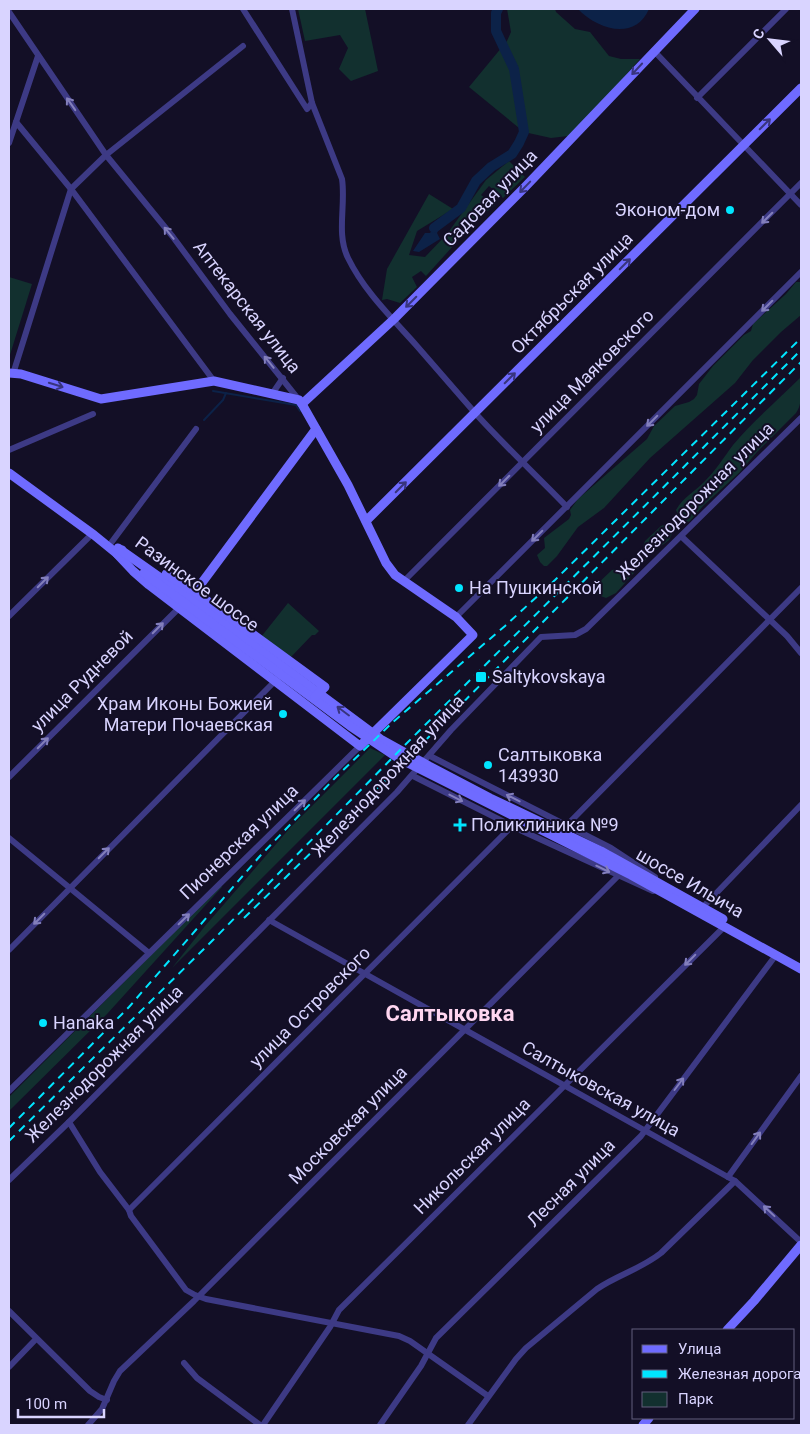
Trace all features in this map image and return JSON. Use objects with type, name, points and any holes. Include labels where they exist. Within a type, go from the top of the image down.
[{"type":"street","points":[[243,9],[307,109],[312,103]]},
{"type":"street","points":[[292,9],[312,103],[342,179],[342,232],[348,258],[365,286],[476,413],[566,506]]},
{"type":"street","name":"Садовая улица","points":[[301,402],[394,319],[525,187],[695,9]]},
{"type":"street","points":[[697,98],[786,9]]},
{"type":"street","name":"Аптекарская улица","points":[[9,12],[106,155],[173,237],[230,314],[301,402],[348,485],[386,563],[395,575],[456,617]]},
{"type":"street","points":[[243,46],[106,155],[71,190],[11,373],[20,374],[101,399],[214,381],[301,402]]},
{"type":"street","points":[[654,51],[801,205]]},
{"type":"street","points":[[9,144],[38,56]]},
{"type":"street","name":"Октябрьская улица","points":[[366,522],[801,88]]},
{"type":"street","points":[[16,122],[71,190],[214,381]]},
{"type":"street","name":"улица Маяковского","points":[[404,581],[801,183]]},
{"type":"street","points":[[456,617],[801,272]]},
{"type":"street","points":[[272,394],[283,378]]},
{"type":"street","points":[[9,450],[93,414]]},
{"type":"street","name":"Железнодорожная улица","points":[[9,1180],[413,776],[450,730],[541,637],[575,634],[586,629],[801,418]]},
{"type":"street","points":[[111,543],[196,429]]},
{"type":"street","points":[[195,592],[316,429]]},
{"type":"street","name":"Разинское шоссе","points":[[9,473],[93,534],[216,616],[276,666],[382,740],[488,801]]},
{"type":"street","points":[[9,616],[93,534]]},
{"type":"street","name":"Разинское шоссе","points":[[93,534],[111,543],[120,552]]},
{"type":"street","points":[[682,536],[770,620],[801,653]]},
{"type":"street","points":[[120,552],[142,559],[195,592],[325,687],[307,704]]},
{"type":"street","points":[[120,552],[149,585],[360,746]]},
{"type":"street","points":[[567,825],[801,588]]},
{"type":"street","name":"улица Рудневой","points":[[9,777],[179,608]]},
{"type":"street","name":"Пионерская улица","points":[[9,1091],[473,635],[456,617]]},
{"type":"street","points":[[9,950],[293,663]]},
{"type":"street","points":[[327,720],[354,727],[370,736]]},
{"type":"street","points":[[430,756],[567,825],[627,858],[676,892]]},
{"type":"street","points":[[441,790],[436,782],[436,774],[444,768],[452,767]]},
{"type":"street","points":[[413,776],[512,826],[618,876],[688,904]]},
{"type":"street","name":"шоссе Ильича","points":[[488,801],[601,851],[676,892],[688,904],[704,907],[738,928],[764,948]]},
{"type":"street","name":"шоссе Ильича","points":[[488,801],[688,904],[801,969]]},
{"type":"street","points":[[704,907],[801,806]]},
{"type":"street","name":"улица Островского","points":[[129,1210],[512,826]]},
{"type":"street","points":[[9,838],[149,953]]},
{"type":"street","name":"Московская улица","points":[[88,1425],[102,1409],[120,1371],[198,1297],[618,876]]},
{"type":"street","name":"Салтыковская улица","points":[[269,920],[735,1181],[801,1244]]},
{"type":"street","name":"Никольская улица","points":[[261,1425],[339,1310],[725,926]]},
{"type":"street","name":"Лесная улица","points":[[380,1425],[428,1354],[433,1343],[446,1328],[645,1131],[776,955]]},
{"type":"street","points":[[728,1177],[801,1076]]},
{"type":"street","points":[[69,1122],[100,1172],[186,1290],[198,1297],[399,1336],[410,1341],[488,1396]]},
{"type":"street","points":[[468,1425],[516,1359],[539,1336],[610,1280],[648,1263],[682,1234],[735,1181]]},
{"type":"street","points":[[727,1329],[754,1301],[801,1244]]},
{"type":"street","points":[[9,1311],[90,1391],[98,1397],[107,1400]]},
{"type":"street","points":[[9,1367],[36,1339]]},
{"type":"street","points":[[184,1363],[197,1378],[261,1425]]},
{"type":"green space","points":[[298,9],[365,9],[378,71],[351,81],[339,69],[348,48],[340,35],[305,41]]},
{"type":"green space","points":[[507,9],[555,9],[575,29],[590,32],[609,56],[621,59],[640,59],[582,125],[568,136],[551,138],[524,132],[469,87],[507,41],[511,32]]},
{"type":"green space","points":[[509,161],[525,177],[503,198],[489,186],[481,195],[495,205],[472,224],[464,220],[459,224],[462,236],[426,276],[421,271],[412,277],[417,287],[400,303],[387,299],[382,300],[387,269],[429,194],[453,209],[417,231],[409,255],[425,257],[447,234],[486,180]]},
{"type":"green space","points":[[9,277],[32,284],[9,358]]},
{"type":"green space","points":[[796,282],[801,282],[801,315],[753,360],[735,383],[650,458],[604,508],[578,527],[557,556],[547,566],[544,566],[537,555],[545,548],[544,538],[569,519],[571,515],[570,510],[578,499],[647,439],[654,426],[675,406],[694,399],[697,395],[699,384],[713,366],[744,335],[751,331],[753,324],[786,294]]},
{"type":"green space","points":[[801,377],[801,400],[796,413],[690,521],[688,522],[679,517],[676,510],[682,502],[709,477],[749,427]]},
{"type":"green space","points":[[668,523],[672,524],[675,528],[669,540],[651,554],[616,593],[606,598],[593,593],[593,588],[612,570],[625,571],[643,556],[645,541],[661,526]]},
{"type":"green space","points":[[288,603],[319,631],[312,635],[290,658],[261,637]]},
{"type":"green space","points":[[370,748],[385,755],[172,968],[205,926],[290,828]]},
{"type":"green space","points":[[221,885],[222,887],[107,1014],[9,1111],[9,1097]]},
{"type":"water","points":[[578,9],[649,9],[643,19],[635,25],[626,29],[616,29],[596,22]]},
{"type":"water","points":[[434,228],[439,229],[437,233],[440,239],[419,252],[413,251],[425,233],[430,233]]},
{"type":"waterway","points":[[434,228],[461,208],[476,181],[491,167],[512,154],[524,132],[514,69],[496,31],[496,13],[498,9]]},
{"type":"waterway","points":[[213,391],[296,405],[300,411]]},
{"type":"waterway","points":[[204,420],[223,400],[226,393]]},
{"type":"railway","points":[[9,1128],[129,1007],[260,856],[336,777],[393,722],[505,626],[555,580],[801,338]]},
{"type":"railway","points":[[9,1141],[214,939],[404,746],[801,350]]},
{"type":"railway","points":[[244,918],[401,765],[801,362]]},
{"type":"place","name":"Эконом-дом","points":[[730,210]]},
{"type":"place","name":"На Пушкинской","points":[[459,588]]},
{"type":"place","name":"Saltykovskaya","points":[[481,677]]},
{"type":"place","name":"Храм Иконы Божией Матери Почаевская","points":[[283,714]]},
{"type":"place","name":"Салтыковка 143930","points":[[488,765]]},
{"type":"place","name":"Поликлиника №9","points":[[460,825]]},
{"type":"place","name":"Hanaka","points":[[43,1023]]},
{"type":"district","name":"Салтыковка","points":[[450,1013]]}]
